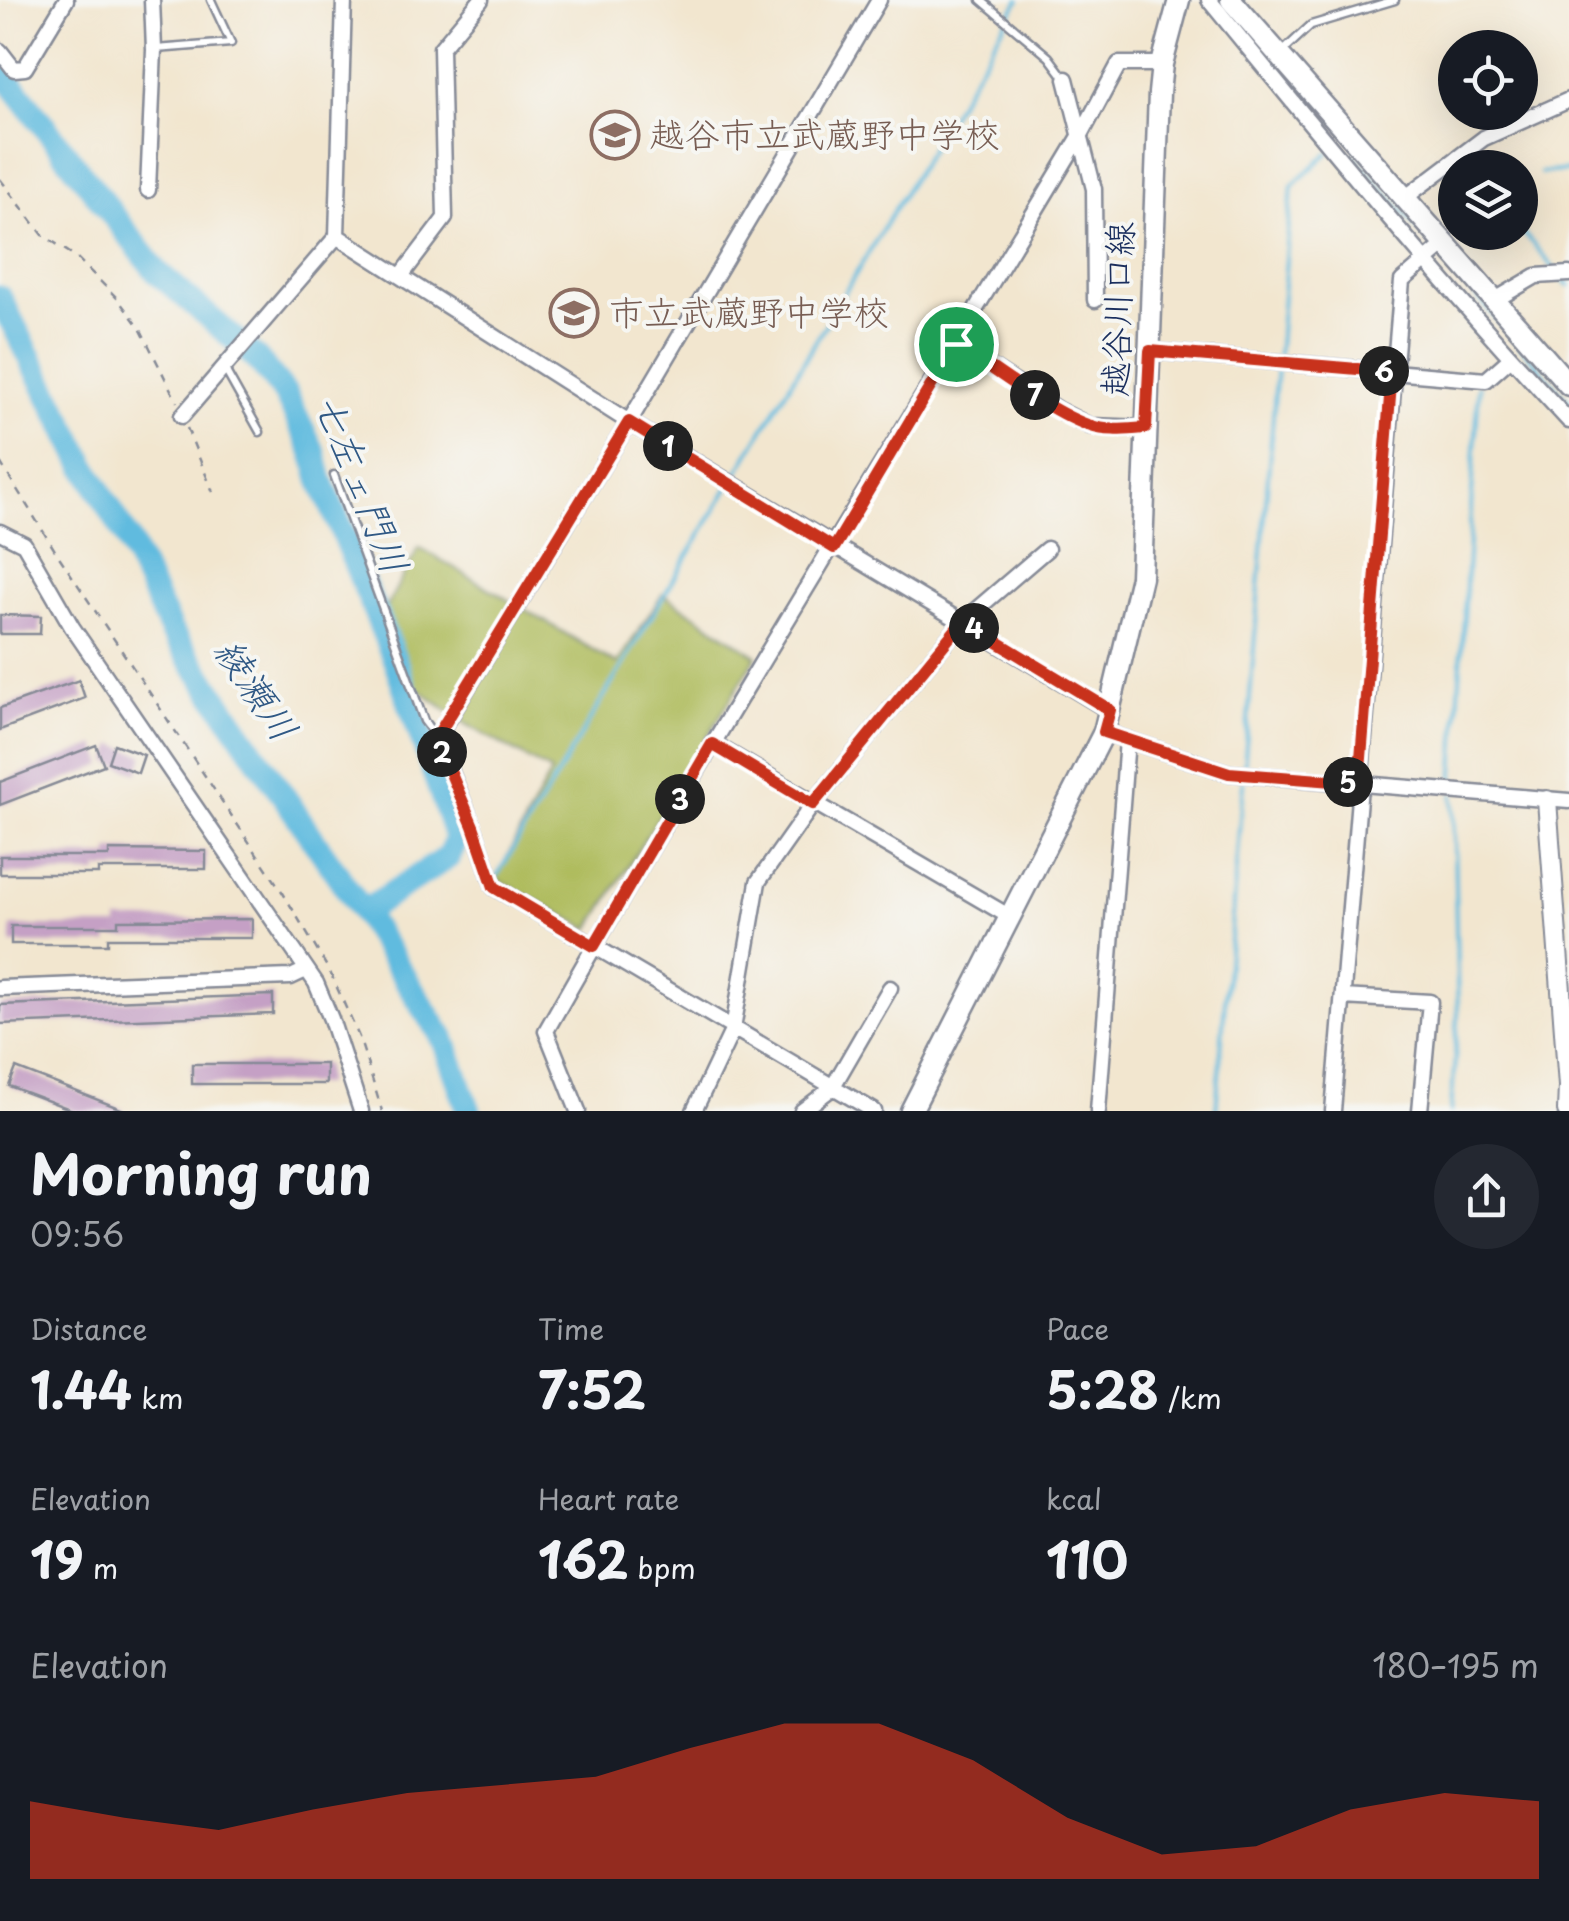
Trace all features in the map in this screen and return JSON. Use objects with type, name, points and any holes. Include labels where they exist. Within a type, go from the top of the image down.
[{"type":"main road","name":"越谷川口線","points":[[910,1111],[1012,918],[1104,732],[1110,710],[1141,576],[1157,132],[1162,64],[1179,0]]},
{"type":"main road","points":[[1231,0],[1438,234]]},
{"type":"main road","points":[[1452,250],[1569,385]]},
{"type":"street","points":[[0,50],[14,69],[24,68],[66,0]]},
{"type":"street","points":[[148,190],[154,50],[152,0]]},
{"type":"street","points":[[182,416],[337,236],[344,0]]},
{"type":"street","points":[[401,276],[444,218],[441,48],[481,0]]},
{"type":"street","points":[[874,1111],[494,887],[436,738],[629,422],[878,0]]},
{"type":"street","points":[[1209,0],[1427,260],[1569,421]]},
{"type":"street","points":[[578,1111],[546,1031],[712,744],[834,548],[1120,64],[1162,64]]},
{"type":"street","points":[[1066,80],[1094,188],[1095,300]]},
{"type":"street","points":[[1406,197],[1484,138],[1569,100]]},
{"type":"street","points":[[337,236],[834,548],[1110,710]]},
{"type":"street","points":[[1333,1111],[1402,281],[1438,250]]},
{"type":"street","points":[[1495,300],[1536,276],[1569,274]]},
{"type":"street","points":[[956,344],[1058,410],[1090,426],[1146,428]]},
{"type":"street","points":[[1150,351],[1486,380],[1511,358]]},
{"type":"street","points":[[0,532],[24,544],[72,627],[316,983],[332,1019],[360,1111]]},
{"type":"street","points":[[694,1111],[733,1029],[758,882],[813,804],[963,621],[1047,548]]},
{"type":"street","points":[[1104,732],[1229,773],[1569,802]]},
{"type":"street","points":[[1098,1111],[1127,740]]},
{"type":"street","points":[[712,744],[1012,918]]},
{"type":"street","points":[[1547,800],[1564,975],[1566,1111]]},
{"type":"street","points":[[0,988],[291,978],[306,970]]},
{"type":"street","points":[[802,1111],[832,1088],[890,988]]},
{"type":"street","points":[[1343,997],[1430,1002],[1420,1111]]},
{"type":"lane","points":[[154,50],[232,43],[211,0]]},
{"type":"lane","points":[[981,0],[1048,57],[1066,80]]},
{"type":"lane","points":[[1280,54],[1311,25],[1395,0]]},
{"type":"lane","points":[[223,366],[260,432]]},
{"type":"lane","points":[[334,475],[424,721],[436,738]]},
{"type":"path","points":[[0,179],[44,235],[76,256],[118,298],[140,328],[169,382],[212,492]]},
{"type":"path","points":[[0,462],[321,956],[359,1036],[382,1111]]},
{"type":"green space","points":[[419,547],[617,664],[663,594],[757,656],[590,929],[496,879],[551,772],[466,724],[415,687],[384,611]]},
{"type":"building","points":[[0,615],[41,616],[40,634],[0,634]]},
{"type":"building","points":[[79,680],[85,698],[0,730],[0,708]]},
{"type":"building","points":[[114,744],[144,755],[138,773],[108,762]]},
{"type":"building","points":[[96,745],[104,765],[0,805],[0,782]]},
{"type":"building","points":[[109,850],[206,851],[206,869],[0,874],[0,856],[109,856]]},
{"type":"building","points":[[252,919],[252,938],[108,938],[108,944],[11,944],[11,926],[118,926],[118,920]]},
{"type":"building","points":[[273,995],[273,1014],[0,1024],[0,1005]]},
{"type":"building","points":[[192,1064],[326,1064],[326,1084],[192,1084]]},
{"type":"building","points":[[16,1068],[124,1111],[75,1111],[9,1086]]},
{"type":"waterway","points":[[497,876],[1019,0]]},
{"type":"waterway","name":"七左ェ門川","points":[[0,69],[157,272],[256,358],[285,393],[314,453],[321,480],[396,663],[457,839],[448,857],[363,912]]},
{"type":"waterway","points":[[1278,358],[1292,186],[1328,153]]},
{"type":"waterway","points":[[1352,154],[1430,242]]},
{"type":"waterway","points":[[1541,173],[1569,170]]},
{"type":"waterway","points":[[1538,250],[1556,271]]},
{"type":"waterway","points":[[1447,262],[1569,402]]},
{"type":"waterway","points":[[1562,278],[1569,286]]},
{"type":"waterway","name":"綾瀬川","points":[[0,298],[88,471],[128,539],[172,633],[363,912],[443,1038],[469,1111]]},
{"type":"waterway","points":[[1216,1111],[1277,367]]},
{"type":"waterway","points":[[1453,786],[1479,386]]},
{"type":"waterway","points":[[1451,1111],[1458,1017],[1453,795]]},
{"type":"place","name":"越谷市立武蔵野中学校","points":[[615,135]]},
{"type":"place","name":"市立武蔵野中学校","points":[[574,313]]},
{"type":"route","points":[[956,344],[1058,410],[1090,426],[1108,429],[1146,428],[1150,351],[1392,372],[1359,783],[1229,773],[1104,732],[1110,710],[963,621],[813,804],[712,744],[594,946],[494,887],[436,738],[629,422],[834,548],[956,344]]}]
